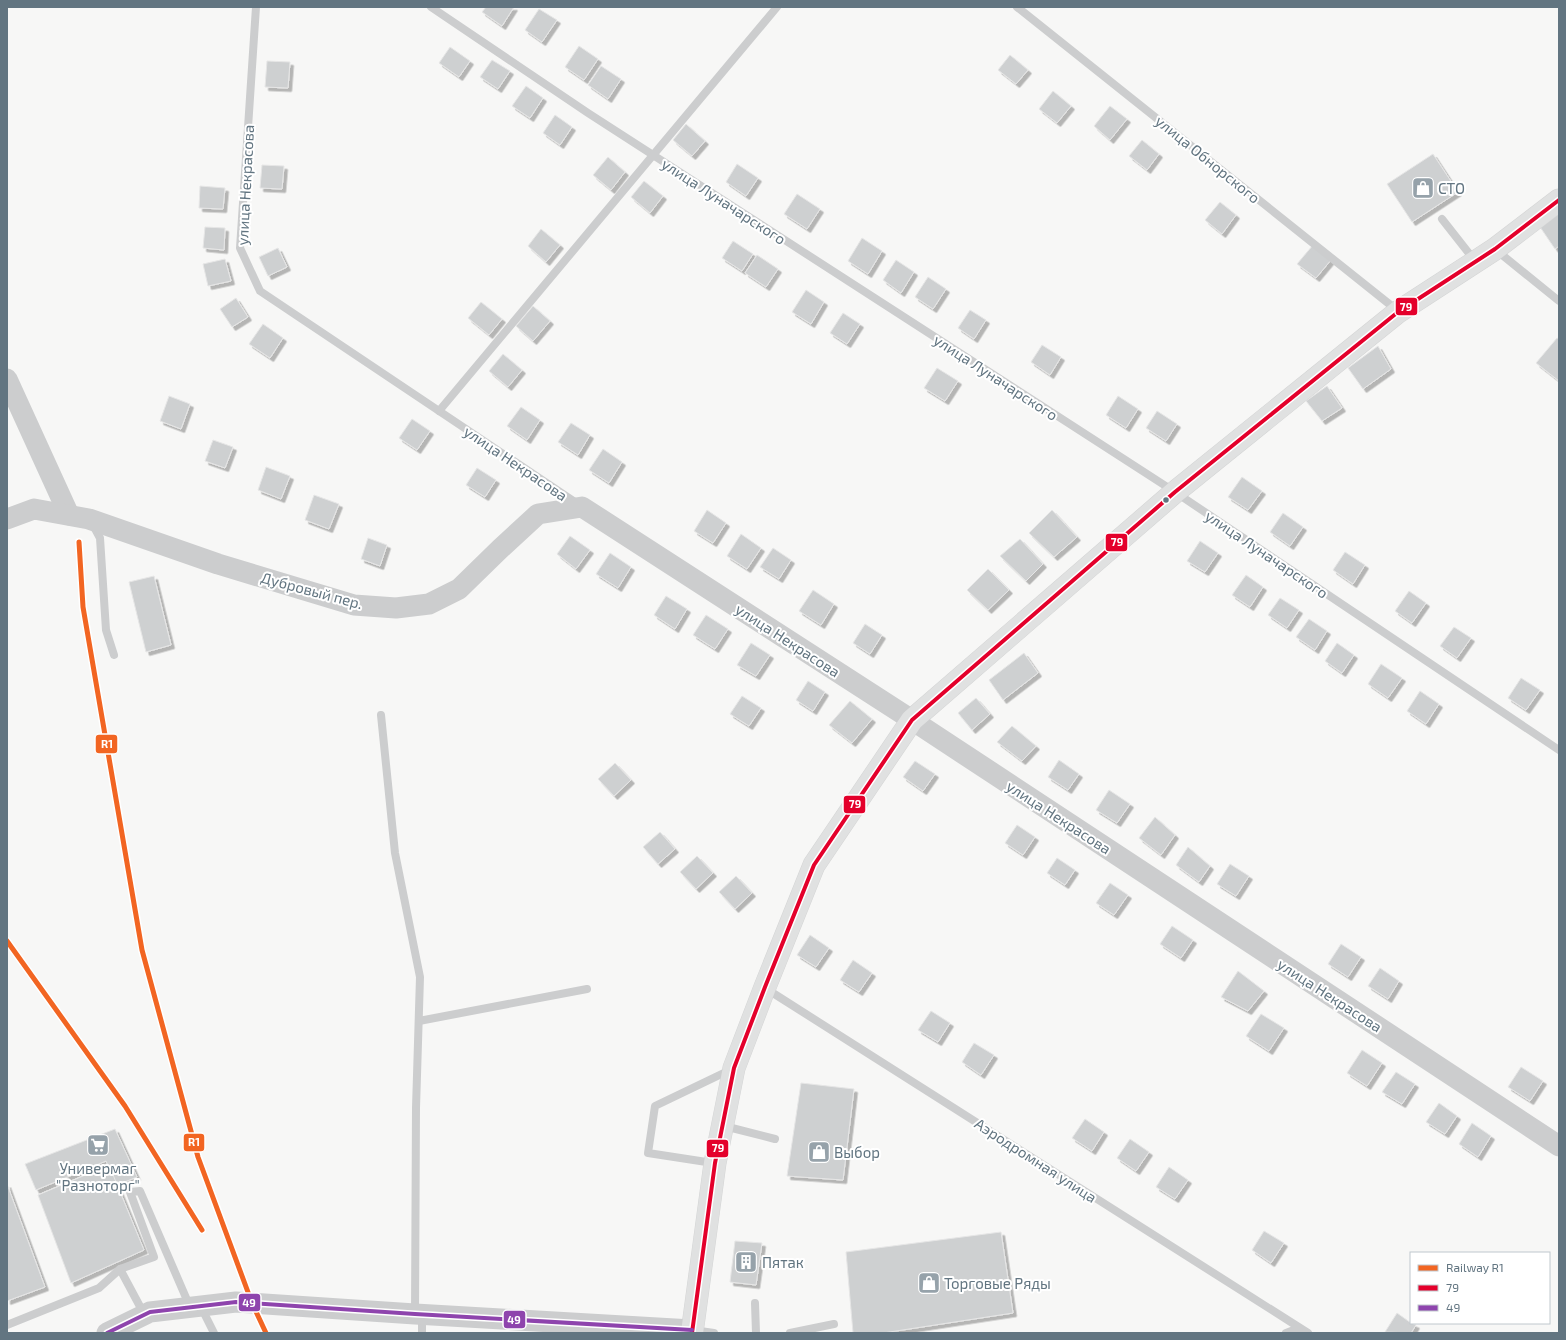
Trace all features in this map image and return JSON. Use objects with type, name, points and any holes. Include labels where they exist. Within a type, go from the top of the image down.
[{"type":"main road","points":[[692,1331],[715,1163],[734,1068],[814,865],[912,720],[1175,492],[1398,312],[1495,250],[1559,200]]},
{"type":"street","points":[[8,384],[69,515]]},
{"type":"street","name":"Дубровый пер.","points":[[7,519],[34,509],[90,519],[218,564],[354,605],[396,608],[429,604],[459,589],[538,514],[582,507]]},
{"type":"street","name":"улица Некрасова","points":[[582,507],[912,720],[1559,1146]]},
{"type":"street","points":[[107,1333],[150,1312],[236,1302],[420,1321],[692,1331]]},
{"type":"lane","name":"улица Некрасова","points":[[256,7],[240,248],[260,292],[582,507]]},
{"type":"lane","name":"улица Луначарского","points":[[431,7],[588,114],[1175,492],[1559,750]]},
{"type":"lane","points":[[439,411],[777,7]]},
{"type":"lane","name":"улица Обнорского","points":[[1017,7],[1398,312]]},
{"type":"lane","points":[[1442,219],[1476,262]]},
{"type":"lane","points":[[1495,250],[1559,301]]},
{"type":"lane","points":[[90,519],[100,538],[106,630],[114,655]]},
{"type":"lane","points":[[380,715],[395,853],[420,977],[416,1108],[420,1321]]},
{"type":"lane","name":"Аэродромная улица","points":[[765,987],[1308,1333]]},
{"type":"lane","points":[[419,1021],[587,988]]},
{"type":"lane","points":[[715,1163],[648,1152],[655,1106],[734,1068]]},
{"type":"lane","points":[[723,1126],[775,1140]]},
{"type":"lane","points":[[7,1325],[99,1288],[120,1269],[154,1256],[130,1192],[140,1191],[195,1307],[214,1333]]},
{"type":"lane","points":[[120,1269],[144,1315]]},
{"type":"lane","points":[[755,1303],[756,1333]]},
{"type":"lane","points":[[790,1333],[834,1324]]},
{"type":"lane","points":[[1286,1333],[1299,1328]]},
{"type":"lane","points":[[692,1331],[714,1333]]},
{"type":"building","points":[[486,7],[514,7],[502,26],[482,12]]},
{"type":"building","points":[[539,9],[557,20],[542,42],[525,30]]},
{"type":"building","points":[[579,46],[598,59],[584,80],[565,67]]},
{"type":"building","points":[[450,47],[470,61],[459,77],[439,63]]},
{"type":"building","points":[[1010,55],[1028,70],[1016,84],[998,70]]},
{"type":"building","points":[[492,60],[510,71],[498,89],[480,77]]},
{"type":"building","points":[[267,61],[290,62],[288,88],[265,87]]},
{"type":"building","points":[[601,66],[621,79],[608,99],[588,85]]},
{"type":"building","points":[[526,86],[543,98],[530,118],[512,106]]},
{"type":"building","points":[[1053,91],[1071,106],[1057,123],[1039,109]]},
{"type":"building","points":[[1110,106],[1127,119],[1110,140],[1094,126]]},
{"type":"building","points":[[555,115],[572,127],[560,145],[543,133]]},
{"type":"building","points":[[686,124],[705,141],[692,156],[673,140]]},
{"type":"building","points":[[1142,140],[1159,154],[1147,170],[1129,156]]},
{"type":"building","name":"СТО","points":[[1433,154],[1458,192],[1412,222],[1387,184]]},
{"type":"building","points":[[608,157],[625,172],[611,190],[593,175]]},
{"type":"building","points":[[737,164],[758,178],[746,196],[726,182]]},
{"type":"building","points":[[262,165],[284,166],[282,189],[260,188]]},
{"type":"building","points":[[644,181],[663,196],[650,213],[631,197]]},
{"type":"building","points":[[200,186],[225,188],[223,209],[199,208]]},
{"type":"building","points":[[797,194],[820,209],[807,229],[784,214]]},
{"type":"building","points":[[1220,202],[1236,215],[1222,234],[1205,220]]},
{"type":"building","points":[[1559,208],[1559,246],[1555,249],[1538,224]]},
{"type":"building","points":[[205,227],[225,228],[224,250],[203,248]]},
{"type":"building","points":[[541,229],[560,245],[546,262],[528,246]]},
{"type":"building","points":[[862,238],[882,251],[868,274],[848,261]]},
{"type":"building","points":[[733,241],[753,254],[742,271],[722,258]]},
{"type":"building","points":[[1313,245],[1331,260],[1316,278],[1297,264]]},
{"type":"building","points":[[278,248],[287,267],[268,276],[259,257]]},
{"type":"building","points":[[757,255],[778,269],[766,287],[745,273]]},
{"type":"building","points":[[225,259],[231,281],[208,286],[203,264]]},
{"type":"building","points":[[896,260],[914,272],[901,293],[883,280]]},
{"type":"building","points":[[928,277],[946,289],[933,309],[915,297]]},
{"type":"building","points":[[806,290],[824,302],[811,324],[792,312]]},
{"type":"building","points":[[236,298],[248,317],[232,327],[220,309]]},
{"type":"building","points":[[481,302],[502,319],[489,335],[468,318]]},
{"type":"building","points":[[533,306],[550,321],[533,341],[516,326]]},
{"type":"building","points":[[970,310],[986,320],[974,339],[958,328]]},
{"type":"building","points":[[843,313],[860,324],[847,344],[830,333]]},
{"type":"building","points":[[263,324],[283,338],[270,358],[249,344]]},
{"type":"building","points":[[1557,338],[1559,339],[1559,381],[1536,363]]},
{"type":"building","points":[[1042,345],[1061,357],[1050,375],[1031,362]]},
{"type":"building","points":[[1378,346],[1391,369],[1363,389],[1348,368]]},
{"type":"building","points":[[503,354],[522,370],[508,387],[489,371]]},
{"type":"building","points":[[937,368],[958,381],[945,401],[924,388]]},
{"type":"building","points":[[1327,386],[1342,408],[1322,421],[1306,401]]},
{"type":"building","points":[[169,396],[190,404],[181,429],[160,421]]},
{"type":"building","points":[[1118,396],[1138,409],[1126,428],[1106,415]]},
{"type":"building","points":[[521,407],[540,420],[527,440],[507,426]]},
{"type":"building","points":[[1157,411],[1177,424],[1166,441],[1146,428]]},
{"type":"building","points":[[412,419],[430,431],[417,450],[399,438]]},
{"type":"building","points":[[571,423],[590,435],[578,455],[558,442]]},
{"type":"building","points":[[213,440],[233,447],[225,468],[205,461]]},
{"type":"building","points":[[603,449],[622,462],[609,483],[589,470]]},
{"type":"building","points":[[266,467],[290,476],[281,499],[258,490]]},
{"type":"building","points":[[477,468],[496,480],[485,497],[466,485]]},
{"type":"building","points":[[1242,477],[1262,491],[1248,510],[1228,497]]},
{"type":"building","points":[[314,495],[339,504],[329,529],[305,520]]},
{"type":"building","points":[[707,510],[726,523],[713,543],[694,531]]},
{"type":"building","points":[[1052,510],[1077,537],[1054,557],[1029,533]]},
{"type":"building","points":[[1283,513],[1303,527],[1290,546],[1270,532]]},
{"type":"building","points":[[741,534],[761,548],[747,569],[727,556]]},
{"type":"building","points":[[570,536],[590,550],[576,569],[557,554]]},
{"type":"building","points":[[368,538],[387,545],[380,566],[361,559]]},
{"type":"building","points":[[1020,539],[1043,564],[1026,581],[1000,556]]},
{"type":"building","points":[[1200,541],[1218,553],[1205,572],[1187,561]]},
{"type":"building","points":[[773,548],[791,560],[779,579],[760,567]]},
{"type":"building","points":[[1345,552],[1365,565],[1353,584],[1333,570]]},
{"type":"building","points":[[610,553],[631,567],[618,588],[596,574]]},
{"type":"building","points":[[988,569],[1009,590],[988,610],[967,590]]},
{"type":"building","points":[[1246,575],[1263,587],[1250,607],[1232,595]]},
{"type":"building","points":[[154,576],[171,645],[146,652],[129,582]]},
{"type":"building","points":[[813,590],[834,604],[821,625],[799,611]]},
{"type":"building","points":[[1409,591],[1426,603],[1412,623],[1395,611]]},
{"type":"building","points":[[666,596],[687,609],[675,629],[654,615]]},
{"type":"building","points":[[1280,598],[1299,610],[1287,628],[1268,615]]},
{"type":"building","points":[[706,615],[728,629],[715,649],[693,635]]},
{"type":"building","points":[[1309,619],[1327,631],[1315,650],[1296,637]]},
{"type":"building","points":[[865,624],[882,635],[870,654],[853,643]]},
{"type":"building","points":[[1454,627],[1471,638],[1457,658],[1440,646]]},
{"type":"building","points":[[751,643],[770,655],[756,676],[737,665]]},
{"type":"building","points":[[1337,643],[1354,655],[1342,673],[1325,661]]},
{"type":"building","points":[[1024,653],[1038,673],[1003,700],[989,680]]},
{"type":"building","points":[[1381,664],[1402,678],[1388,698],[1368,684]]},
{"type":"building","points":[[1521,678],[1540,690],[1526,710],[1508,698]]},
{"type":"building","points":[[808,681],[825,692],[813,711],[796,700]]},
{"type":"building","points":[[1420,691],[1439,704],[1426,724],[1407,711]]},
{"type":"building","points":[[742,696],[761,708],[749,726],[730,714]]},
{"type":"building","points":[[976,698],[990,714],[972,730],[958,713]]},
{"type":"building","points":[[850,701],[872,719],[852,743],[829,725]]},
{"type":"building","points":[[1012,726],[1036,746],[1022,761],[997,742]]},
{"type":"building","points":[[1059,760],[1079,774],[1068,790],[1048,777]]},
{"type":"building","points":[[915,761],[935,774],[923,791],[903,777]]},
{"type":"building","points":[[615,763],[631,780],[614,796],[598,779]]},
{"type":"building","points":[[1109,790],[1130,804],[1117,823],[1096,810]]},
{"type":"building","points":[[1155,817],[1175,835],[1161,855],[1139,838]]},
{"type":"building","points":[[1017,825],[1035,837],[1023,855],[1005,843]]},
{"type":"building","points":[[660,832],[675,849],[658,864],[643,847]]},
{"type":"building","points":[[1188,847],[1210,866],[1199,882],[1176,865]]},
{"type":"building","points":[[697,856],[713,873],[696,889],[680,872]]},
{"type":"building","points":[[1057,858],[1075,870],[1065,885],[1047,873]]},
{"type":"building","points":[[1230,864],[1249,876],[1236,896],[1217,884]]},
{"type":"building","points":[[736,876],[752,893],[735,909],[719,892]]},
{"type":"building","points":[[1110,883],[1128,895],[1114,915],[1096,903]]},
{"type":"building","points":[[1172,926],[1193,940],[1181,958],[1160,944]]},
{"type":"building","points":[[810,935],[829,948],[816,967],[797,955]]},
{"type":"building","points":[[1341,944],[1361,957],[1348,977],[1328,964]]},
{"type":"building","points":[[853,960],[872,973],[859,992],[840,980]]},
{"type":"building","points":[[1380,968],[1399,981],[1388,999],[1368,986]]},
{"type":"building","points":[[1238,971],[1264,991],[1248,1011],[1221,997]]},
{"type":"building","points":[[931,1011],[950,1023],[938,1042],[918,1030]]},
{"type":"building","points":[[1261,1014],[1284,1028],[1269,1051],[1246,1036]]},
{"type":"building","points":[[974,1043],[994,1055],[981,1075],[962,1062]]},
{"type":"building","points":[[1362,1050],[1382,1063],[1367,1086],[1347,1073]]},
{"type":"building","points":[[1521,1067],[1543,1081],[1530,1101],[1508,1087]]},
{"type":"building","points":[[1396,1072],[1415,1084],[1402,1104],[1382,1092]]},
{"type":"building","name":"Выбор","points":[[801,1083],[854,1089],[843,1180],[787,1176]]},
{"type":"building","points":[[1439,1103],[1457,1116],[1445,1134],[1426,1122]]},
{"type":"building","points":[[1085,1119],[1104,1132],[1092,1151],[1072,1138]]},
{"type":"building","points":[[1472,1123],[1491,1136],[1478,1157],[1459,1144]]},
{"type":"building","name":"Универмаг \"Разноторг\"","points":[[115,1129],[137,1177],[117,1185],[106,1161],[36,1190],[25,1164]]},
{"type":"building","points":[[1130,1139],[1149,1152],[1136,1171],[1117,1158]]},
{"type":"building","points":[[109,1165],[144,1250],[71,1283],[38,1195]]},
{"type":"building","points":[[1169,1167],[1188,1180],[1175,1199],[1156,1187]]},
{"type":"building","points":[[7,1184],[45,1287],[7,1301]]},
{"type":"building","points":[[1264,1231],[1284,1243],[1271,1263],[1252,1250]]},
{"type":"building","name":"Торговые Ряды","points":[[1001,1232],[1013,1313],[883,1333],[853,1333],[846,1252]]},
{"type":"building","name":"Пятак","points":[[735,1241],[762,1243],[756,1285],[730,1282]]},
{"type":"building","points":[[1397,1313],[1410,1322],[1410,1324],[1416,1325],[1411,1333],[1385,1332]]},
{"type":"rail line","name":"R1","points":[[79,542],[83,607],[142,950],[198,1157],[252,1303],[266,1333]]},
{"type":"rail line","name":"R1","points":[[7,941],[125,1106],[202,1230]]},
{"type":"transit line","name":"79","points":[[692,1333],[715,1163],[734,1068],[814,865],[912,720],[1175,492],[1398,312],[1495,249],[1559,200]]},
{"type":"transit line","name":"49","points":[[107,1333],[150,1312],[236,1302],[692,1330]]},
{"type":"place","name":"СТО","points":[[1423,188]]},
{"type":"place","name":"Универмаг \"Разноторг\"","points":[[98,1145]]},
{"type":"place","name":"Выбор","points":[[819,1152]]},
{"type":"place","name":"Пятак","points":[[746,1262]]},
{"type":"place","name":"Торговые Ряды","points":[[929,1283]]}]
